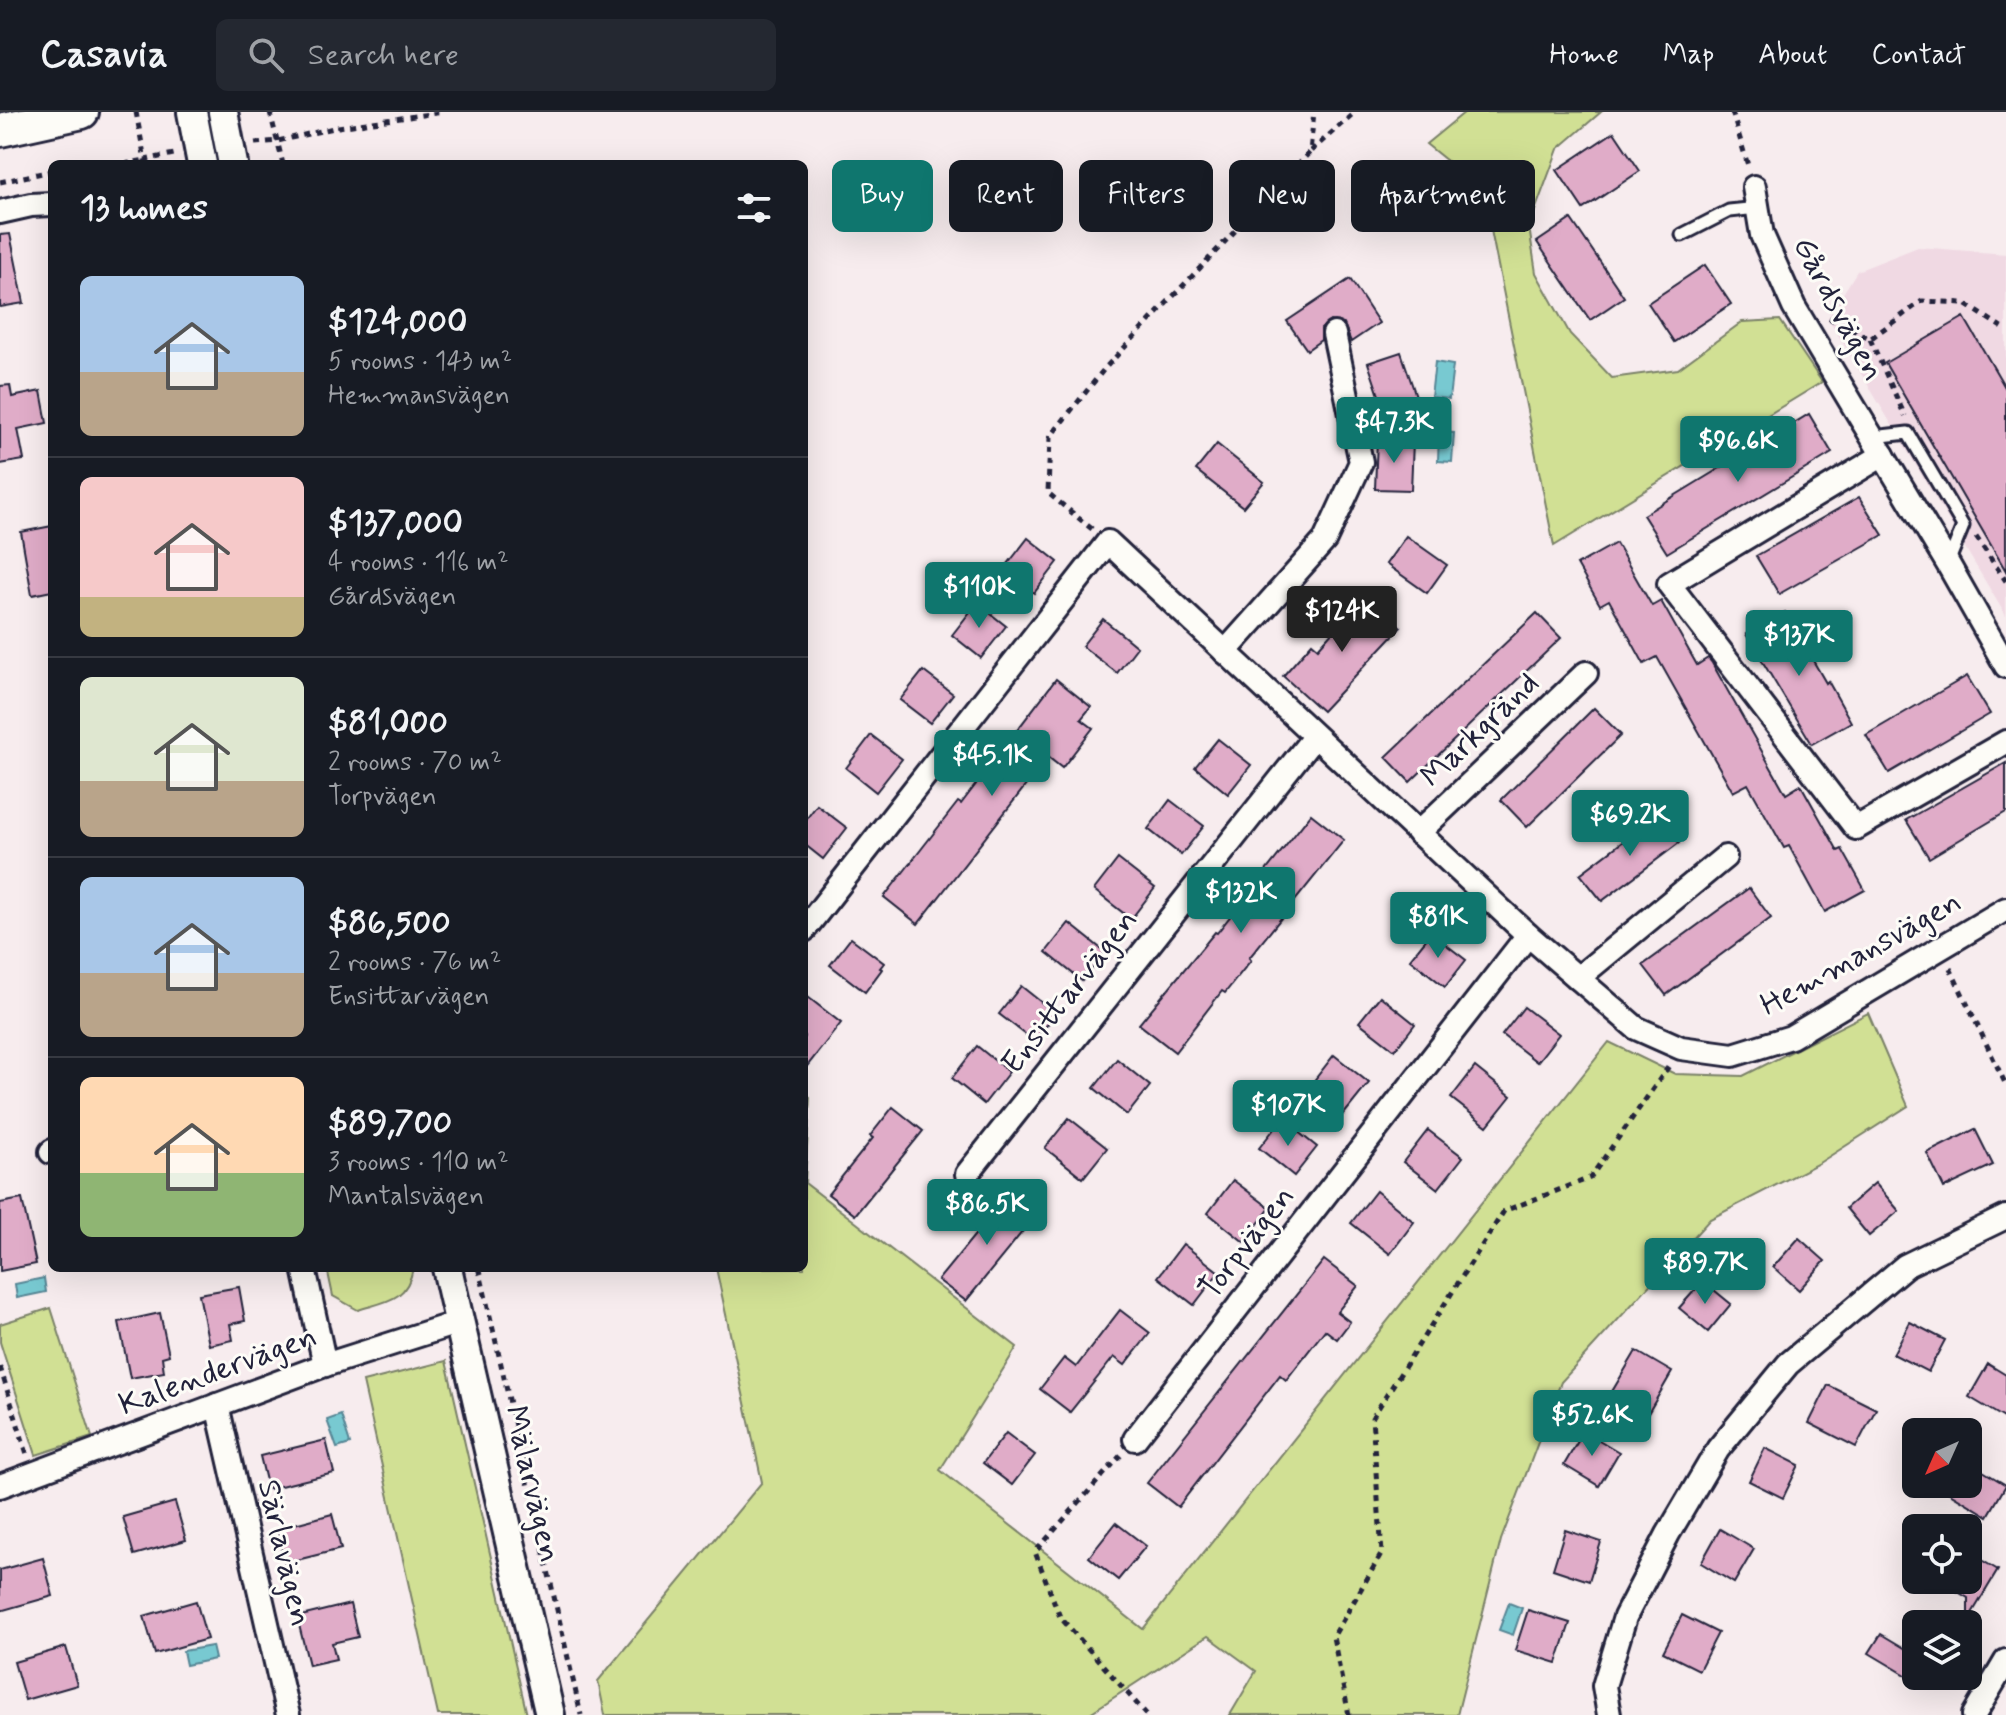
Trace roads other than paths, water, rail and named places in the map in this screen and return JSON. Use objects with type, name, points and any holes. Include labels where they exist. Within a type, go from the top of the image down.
[{"type":"main road","points":[[0,130],[82,112]]},
{"type":"street","points":[[192,112],[200,157]]},
{"type":"street","points":[[223,112],[231,154]]},
{"type":"street","name":"Gårdsvägen","points":[[1756,198],[1762,235],[1794,307],[1948,564],[2000,640],[2006,666]]},
{"type":"street","points":[[0,212],[48,204]]},
{"type":"street","points":[[1225,652],[1325,540],[1361,462],[1334,334]]},
{"type":"street","points":[[1878,446],[1669,584],[1856,828],[2006,742]]},
{"type":"street","name":"Hemmansvägen","points":[[808,925],[1108,542],[1528,935],[1636,1028],[1681,1048],[1733,1055],[1791,1037],[2006,909]]},
{"type":"street","name":"Markgränd","points":[[1418,833],[1586,673]]},
{"type":"street","name":"Ensittarvägen","points":[[967,1174],[1314,737]]},
{"type":"street","points":[[1578,978],[1725,857]]},
{"type":"street","name":"Torpvägen","points":[[1135,1439],[1528,935]]},
{"type":"street","points":[[1609,1715],[1604,1686],[1625,1617],[1668,1534],[1718,1449],[1788,1364],[1905,1266],[2006,1217]]},
{"type":"street","points":[[305,1272],[325,1365]]},
{"type":"street","name":"Mälarvägen","points":[[448,1272],[550,1715]]},
{"type":"street","name":"Kalendervägen","points":[[0,1486],[325,1365],[460,1322]]},
{"type":"street","name":"Särlavägen","points":[[217,1405],[288,1715]]},
{"type":"street","points":[[1974,1715],[2006,1661]]},
{"type":"lane","points":[[1682,235],[1756,198]]},
{"type":"lane","points":[[1878,446],[1908,433],[1963,526],[1948,564]]},
{"type":"water","points":[[1435,362],[1453,365],[1449,399],[1431,397]]},
{"type":"water","points":[[1439,432],[1454,433],[1452,462],[1438,461]]},
{"type":"water","points":[[44,1278],[46,1292],[17,1298],[15,1284]]},
{"type":"water","points":[[341,1415],[350,1444],[337,1448],[327,1420]]},
{"type":"water","points":[[1509,1603],[1522,1608],[1513,1635],[1499,1630]]},
{"type":"water","points":[[212,1646],[215,1659],[186,1665],[183,1651]]}]
